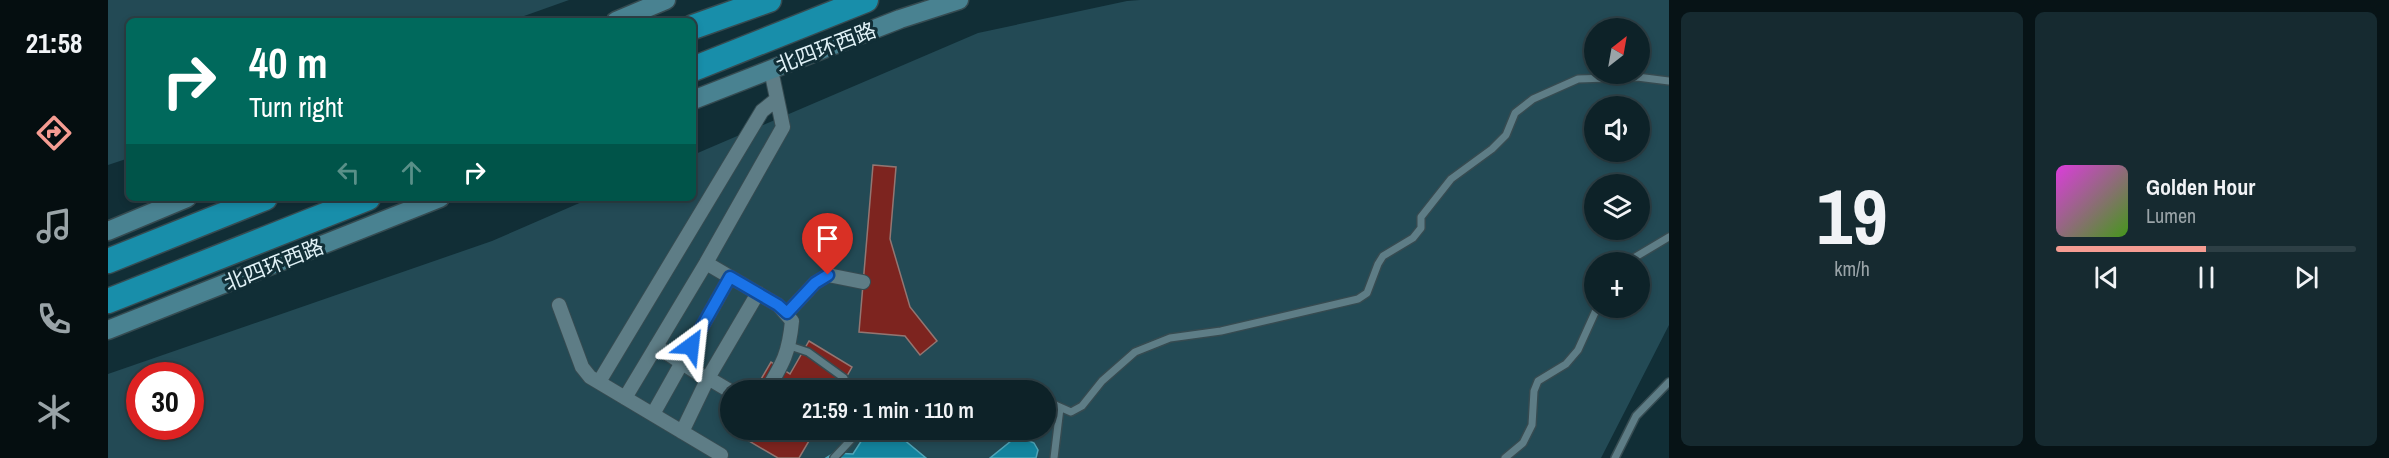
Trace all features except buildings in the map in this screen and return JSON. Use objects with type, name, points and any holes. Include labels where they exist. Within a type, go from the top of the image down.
[{"type":"highway","points":[[696,26],[769,0]]},
{"type":"highway","name":"北四环西路","points":[[696,68],[866,0]]},
{"type":"highway","points":[[108,261],[258,201]]},
{"type":"highway","name":"北四环西路","points":[[108,301],[360,201]]},
{"type":"street","points":[[623,18],[666,0]]},
{"type":"street","name":"北四环西路","points":[[696,99],[900,19],[959,0]]},
{"type":"street","points":[[625,398],[783,127],[771,70]]},
{"type":"street","points":[[599,382],[762,111],[777,99]]},
{"type":"street","points":[[108,231],[180,201]]},
{"type":"street","name":"北四环西路","points":[[108,330],[432,201]]},
{"type":"street","points":[[706,262],[758,293],[787,313],[792,321],[790,346],[772,380]]},
{"type":"street","points":[[787,313],[815,283],[828,275],[863,282]]},
{"type":"street","points":[[652,414],[730,277]]},
{"type":"street","points":[[682,432],[708,378],[758,293]]},
{"type":"street","points":[[559,305],[582,367],[590,377],[724,457]]},
{"type":"street","points":[[656,346],[681,364],[720,385]]},
{"type":"lane","points":[[1056,406],[1071,412],[1082,406],[1102,381],[1135,352],[1161,342],[1310,312],[1358,299],[1367,293],[1383,256],[1413,238],[1420,228],[1421,217],[1451,179],[1492,149],[1506,135],[1515,113],[1533,99],[1578,79],[1637,77],[1669,81]]},
{"type":"lane","points":[[1644,252],[1669,237]]},
{"type":"lane","points":[[1505,458],[1523,443],[1532,425],[1534,392],[1538,381],[1566,364],[1578,350],[1592,318]]},
{"type":"lane","points":[[790,346],[808,352],[845,380]]},
{"type":"lane","points":[[1615,458],[1636,416],[1669,382]]},
{"type":"lane","points":[[1054,458],[1060,408]]},
{"type":"lane","points":[[834,458],[851,440]]},
{"type":"shaded area","points":[[108,0],[569,0],[518,18],[126,18],[126,159],[108,165]]},
{"type":"shaded area","points":[[1669,0],[1669,325],[1601,458],[108,458],[108,374],[126,368],[126,440],[204,440],[204,362],[143,362],[492,241],[584,201],[696,201],[696,154],[978,33],[1127,1]]},
{"type":"water","points":[[862,440],[904,440],[926,458],[826,458],[834,453],[853,454]]},
{"type":"water","points":[[1012,440],[1028,440],[1034,443],[1038,450],[1036,458],[990,458]]},
{"type":"route","points":[[691,346],[730,277],[778,305],[787,313],[815,283],[828,275]]}]
